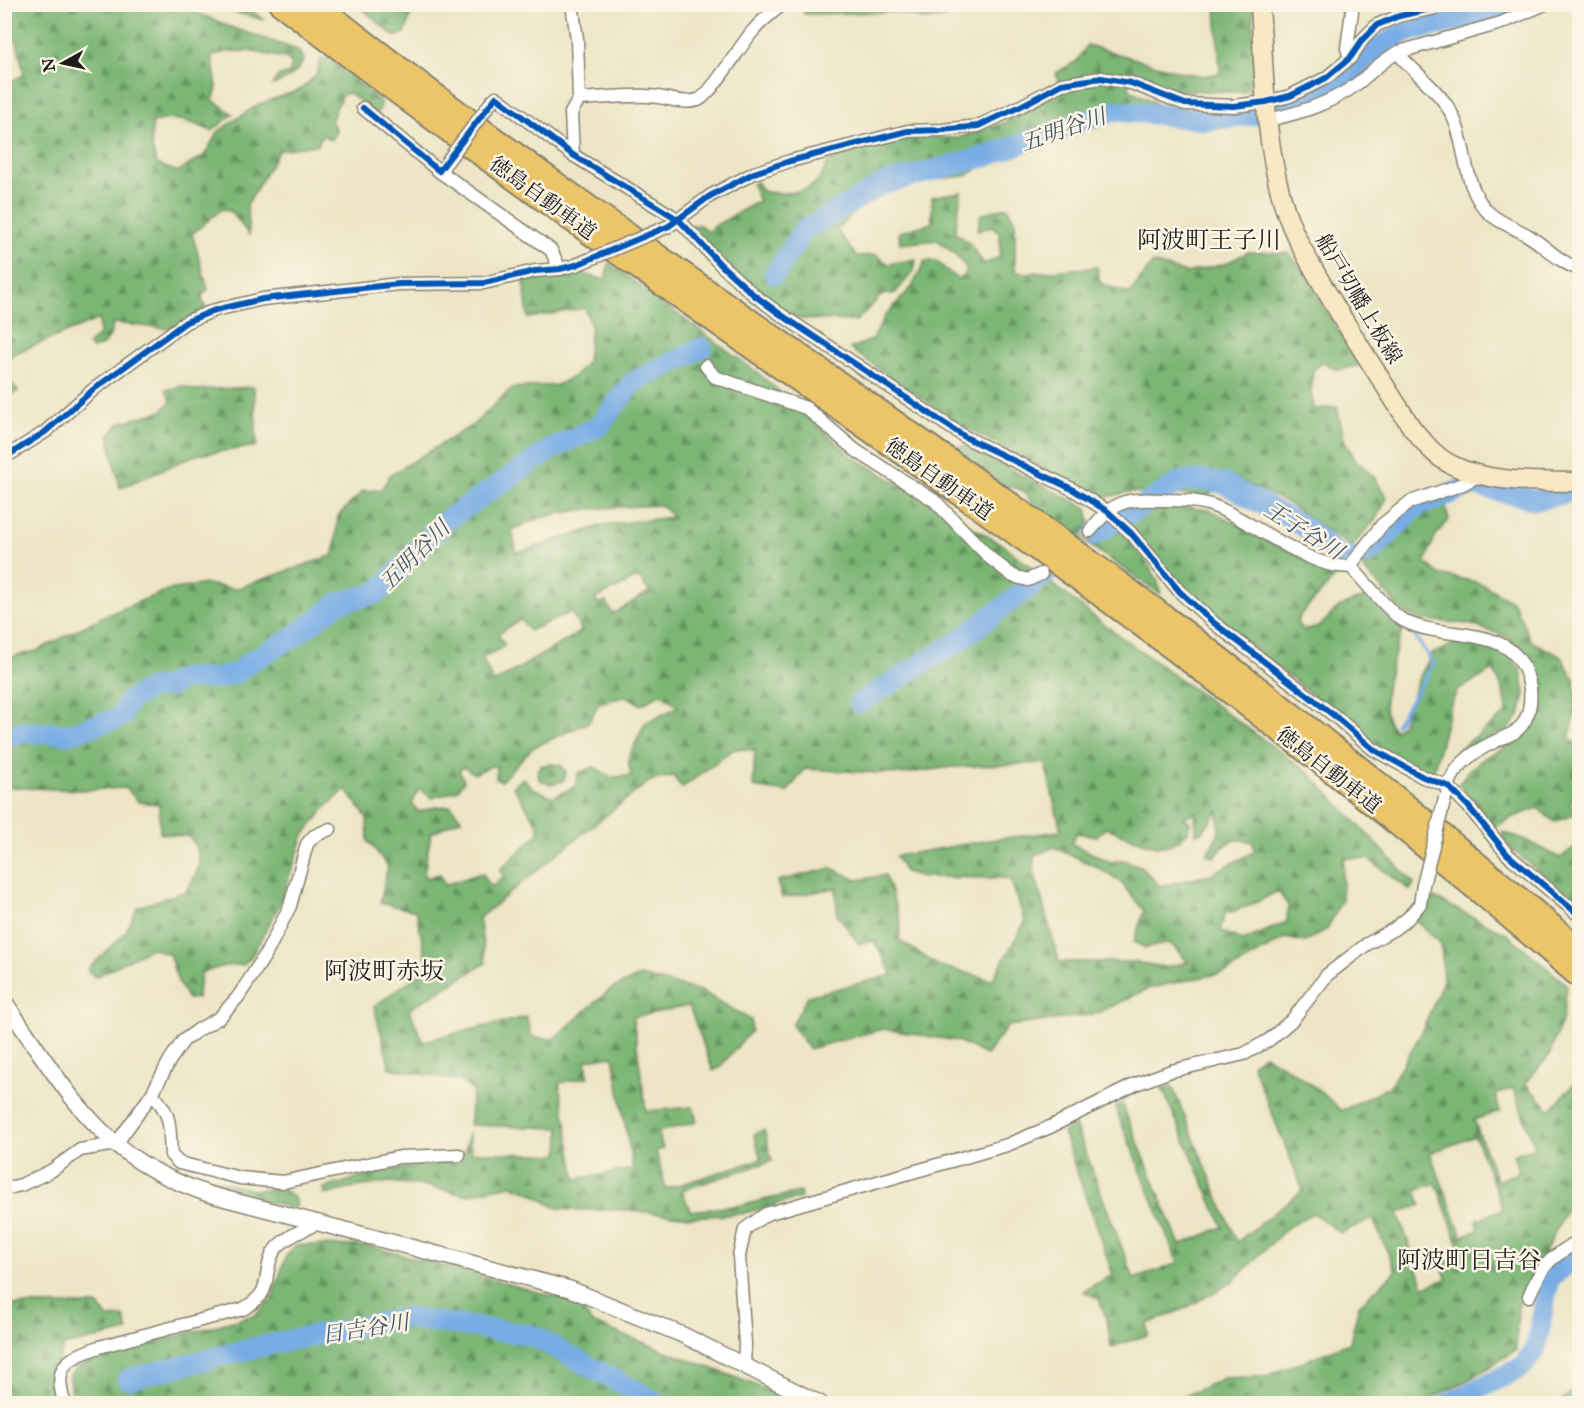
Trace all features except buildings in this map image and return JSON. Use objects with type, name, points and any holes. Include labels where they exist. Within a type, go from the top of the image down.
[{"type":"highway","name":"徳島自動車道","points":[[281,4],[636,266],[976,505],[1149,631],[1322,764],[1479,890],[1580,977]]},
{"type":"highway","name":"徳島自動車道","points":[[316,4],[405,73],[554,181],[1164,616],[1321,737],[1580,950]]},
{"type":"main road","name":"船戸切幡上板線","points":[[1260,4],[1267,111],[1282,199],[1297,239],[1313,269],[1412,428],[1431,451],[1451,465],[1480,475],[1537,482],[1580,482]]},
{"type":"street","points":[[572,4],[577,39],[579,99],[571,113],[573,155]]},
{"type":"street","points":[[579,99],[650,95],[680,101],[699,100],[711,91],[751,32],[764,18],[783,4]]},
{"type":"street","points":[[1350,57],[1347,48],[1353,4]]},
{"type":"street","points":[[1267,111],[1290,96],[1326,78],[1350,57],[1377,25],[1399,16],[1453,4]]},
{"type":"street","points":[[4,458],[45,432],[94,388],[186,322],[215,310],[263,299],[399,284],[484,283],[535,271],[576,265],[674,223],[710,196],[754,173],[790,161],[908,131],[978,126],[1062,84],[1101,78],[1131,83],[1185,104],[1234,106],[1292,115],[1344,93],[1387,58],[1399,52],[1501,23],[1545,4]]},
{"type":"street","points":[[1399,52],[1447,106],[1461,138],[1469,174],[1478,198],[1488,213],[1504,225],[1528,235],[1559,258],[1580,269]]},
{"type":"street","points":[[443,167],[496,97],[573,155],[674,223],[754,295],[780,314],[965,437],[1072,489],[1107,511],[1131,533],[1180,592],[1214,623],[1336,717],[1373,749],[1468,806],[1507,854],[1580,916]]},
{"type":"street","points":[[363,108],[551,250],[560,269]]},
{"type":"street","points":[[706,366],[715,377],[806,408],[855,450],[935,501],[990,558],[1013,576],[1028,580],[1041,574]]},
{"type":"street","points":[[1352,563],[1382,525],[1410,502],[1462,484],[1480,475]]},
{"type":"street","points":[[744,1365],[745,1344],[739,1256],[745,1229],[766,1214],[1007,1146],[1136,1084],[1171,1071],[1244,1054],[1269,1040],[1292,1020],[1327,975],[1366,944],[1394,929],[1420,904],[1446,792],[1461,762],[1483,747],[1517,731],[1529,711],[1531,687],[1524,663],[1508,648],[1490,639],[1419,627],[1399,618],[1352,563],[1322,561],[1292,549],[1215,507],[1186,501],[1131,500],[1107,511],[1090,531]]},
{"type":"street","points":[[4,1189],[21,1185],[51,1171],[81,1150],[116,1144],[152,1094],[183,1041],[219,1018],[238,997],[266,954],[290,906],[307,844],[314,836],[330,829]]},
{"type":"street","points":[[4,1001],[94,1123],[137,1160],[184,1186],[570,1289],[683,1335],[821,1404]]},
{"type":"street","points":[[152,1094],[164,1106],[168,1115],[171,1155],[179,1163],[240,1178],[283,1182],[400,1157],[459,1155]]},
{"type":"street","points":[[65,1404],[60,1390],[59,1377],[64,1363],[78,1354],[99,1347],[243,1309],[257,1301],[265,1288],[274,1251],[284,1242],[317,1223]]},
{"type":"street","points":[[1530,1296],[1539,1273],[1552,1257],[1580,1240]]},
{"type":"green space","points":[[803,4],[968,5],[963,10],[942,18],[925,20],[898,12],[804,14]]},
{"type":"green space","points":[[5,5],[178,5],[233,28],[298,50],[304,60],[301,65],[287,79],[272,85],[277,77],[289,73],[292,66],[288,59],[241,51],[212,56],[217,88],[213,100],[233,114],[212,131],[176,119],[153,122],[152,143],[157,164],[177,172],[204,156],[218,132],[236,119],[259,104],[300,90],[316,75],[321,59],[330,58],[382,103],[377,114],[349,93],[342,95],[331,121],[337,131],[331,140],[323,135],[317,145],[279,150],[247,205],[249,235],[232,212],[222,209],[192,234],[208,289],[201,297],[206,308],[170,329],[113,323],[107,340],[101,346],[92,349],[88,344],[99,335],[99,319],[13,354],[5,362],[4,351],[12,339],[5,341],[5,84],[24,75],[17,41],[5,38]]},
{"type":"green space","points":[[208,5],[245,5],[264,20]]},
{"type":"green space","points":[[358,5],[411,5],[412,11],[405,33],[395,37]]},
{"type":"green space","points":[[1216,5],[1253,5],[1254,88],[1242,92],[1171,90],[1131,77],[1129,89],[1157,104],[1147,117],[1126,117],[1058,137],[981,167],[966,176],[927,180],[883,190],[865,201],[837,230],[856,256],[876,255],[889,264],[916,259],[914,271],[895,293],[882,295],[856,321],[799,319],[779,307],[739,275],[690,225],[700,225],[708,232],[716,225],[759,201],[752,184],[756,182],[762,191],[783,193],[798,191],[817,182],[828,161],[870,147],[915,137],[958,138],[1006,122],[1060,89],[1056,73],[1077,61],[1087,45],[1177,71],[1203,76],[1220,73]]},
{"type":"green space","points":[[961,192],[955,232],[969,243],[984,264],[1000,257],[1000,234],[992,226],[977,231],[981,214],[1007,207],[1015,222],[1015,272],[1030,273],[1097,267],[1100,283],[1129,294],[1153,263],[1186,273],[1225,264],[1248,252],[1289,253],[1308,277],[1358,366],[1337,370],[1324,362],[1313,370],[1311,394],[1315,409],[1337,407],[1345,442],[1355,459],[1374,477],[1387,498],[1376,519],[1351,547],[1286,502],[1235,478],[1207,496],[1129,492],[1103,498],[966,428],[850,349],[873,339],[885,316],[912,287],[925,261],[936,261],[957,279],[964,276],[967,269],[955,254],[937,240],[900,244],[899,232],[932,223],[932,197]]},
{"type":"green space","points":[[609,263],[758,373],[853,457],[1003,545],[1102,623],[1308,772],[1414,883],[1410,890],[1368,859],[1344,858],[1342,900],[1327,929],[1305,942],[1285,938],[1227,972],[1150,988],[1096,1014],[1008,1026],[986,1055],[958,1041],[883,1029],[809,1049],[792,1025],[808,996],[893,975],[874,941],[859,944],[837,914],[836,888],[782,898],[777,881],[832,868],[857,880],[885,875],[901,922],[899,940],[937,965],[992,980],[1025,922],[1010,878],[923,877],[905,872],[896,856],[996,839],[1061,831],[1045,763],[952,767],[901,774],[805,769],[787,792],[753,787],[755,750],[734,749],[682,788],[673,776],[650,781],[567,846],[479,918],[486,963],[409,1009],[423,1041],[526,1017],[532,1037],[553,1039],[611,989],[640,976],[701,991],[751,1020],[751,1031],[719,1068],[713,1071],[689,1006],[633,1017],[646,1111],[693,1107],[697,1122],[658,1132],[663,1149],[656,1151],[666,1189],[761,1159],[754,1134],[764,1130],[772,1161],[682,1190],[690,1211],[742,1205],[800,1192],[801,1198],[741,1214],[690,1217],[628,1210],[569,1210],[554,1207],[532,1193],[511,1185],[465,1195],[427,1186],[390,1182],[325,1195],[324,1188],[379,1172],[463,1160],[469,1131],[471,1152],[559,1155],[560,1128],[469,1125],[473,1091],[461,1081],[390,1068],[374,1006],[428,968],[416,911],[380,903],[388,866],[368,841],[367,818],[346,789],[325,808],[304,835],[280,904],[251,957],[243,965],[224,966],[201,973],[197,998],[188,999],[179,984],[169,954],[151,948],[95,977],[87,970],[125,933],[138,907],[186,891],[199,864],[198,852],[190,837],[160,833],[159,804],[139,802],[126,788],[82,790],[5,787],[5,658],[37,651],[102,617],[168,590],[206,584],[235,589],[334,555],[338,516],[363,491],[381,490],[390,475],[473,425],[512,388],[557,385],[575,376],[587,361],[591,326],[585,308],[528,318],[524,281],[580,273],[605,280]],"holes":[[[661,505],[673,517],[604,525],[517,553],[512,530],[529,522],[566,512]],[[639,577],[649,592],[613,614],[606,602],[597,603],[595,599]],[[571,612],[582,631],[494,683],[482,658],[505,646],[498,634],[521,619],[529,631]],[[661,693],[678,707],[645,723],[628,759],[631,776],[611,777],[594,767],[578,773],[575,787],[553,797],[534,789],[523,778],[513,787],[538,825],[539,833],[500,870],[504,876],[492,887],[482,873],[445,885],[440,874],[426,878],[424,873],[431,833],[461,819],[451,806],[435,807],[418,812],[412,803],[419,789],[432,798],[457,790],[464,781],[459,770],[464,767],[474,774],[491,766],[497,767],[496,779],[501,781],[532,748],[589,722],[599,703],[627,696],[641,705]],[[1218,811],[1219,832],[1207,854],[1215,857],[1227,843],[1235,840],[1253,842],[1254,852],[1209,875],[1160,886],[1140,866],[1123,860],[1111,862],[1072,844],[1076,833],[1097,836],[1106,827],[1143,842],[1158,846],[1168,845],[1188,832],[1190,822],[1183,818],[1195,812],[1196,834],[1202,832]],[[1054,847],[1097,867],[1119,880],[1144,911],[1134,942],[1146,948],[1170,943],[1188,962],[1165,967],[1133,962],[1059,962],[1034,871],[1034,856]],[[1278,891],[1288,905],[1287,922],[1243,941],[1220,930],[1225,914],[1251,905]],[[613,1056],[633,1169],[576,1179],[559,1083],[588,1077],[586,1060]]]},
{"type":"green space","points":[[5,375],[18,391],[8,397],[5,393]]},
{"type":"green space","points":[[182,386],[194,390],[254,387],[257,446],[196,455],[120,488],[110,435],[120,423],[162,411],[171,401],[166,390]]},
{"type":"green space","points":[[965,446],[1087,508],[1090,522],[1083,530],[1098,540],[1116,527],[1136,549],[1156,577],[1160,594],[1033,506],[1022,490],[1004,487],[952,447]]},
{"type":"green space","points":[[1161,505],[1210,510],[1315,564],[1341,571],[1301,614],[1297,623],[1303,630],[1320,626],[1339,607],[1367,596],[1404,625],[1385,696],[1385,710],[1389,722],[1396,730],[1402,723],[1419,678],[1432,654],[1460,641],[1481,643],[1506,652],[1521,670],[1525,694],[1520,715],[1508,730],[1480,742],[1454,763],[1453,757],[1459,749],[1507,713],[1503,691],[1493,670],[1458,690],[1451,703],[1433,773],[1426,773],[1376,745],[1242,639],[1187,592],[1125,522],[1148,507]]},
{"type":"green space","points":[[1445,505],[1449,520],[1436,535],[1425,562],[1439,574],[1480,583],[1513,602],[1531,641],[1560,656],[1574,678],[1577,709],[1569,738],[1579,746],[1579,790],[1570,803],[1576,814],[1554,822],[1538,808],[1495,827],[1459,784],[1469,770],[1486,757],[1518,742],[1535,722],[1539,693],[1535,664],[1508,637],[1469,624],[1422,620],[1403,612],[1362,567],[1370,563],[1422,514]]},
{"type":"green space","points":[[561,765],[566,772],[564,780],[552,784],[539,779],[540,766]]},
{"type":"green space","points":[[1502,832],[1522,838],[1560,858],[1579,844],[1579,904],[1511,849],[1503,839]]},
{"type":"green space","points":[[1434,898],[1507,934],[1567,985],[1562,1021],[1549,1056],[1525,1083],[1550,1110],[1579,1078],[1579,1184],[1518,1307],[1516,1350],[1472,1378],[1422,1403],[1170,1403],[1224,1378],[1266,1376],[1350,1343],[1359,1305],[1396,1271],[1373,1219],[1340,1233],[1313,1213],[1289,1226],[1231,1283],[1186,1308],[1147,1324],[1148,1335],[1111,1347],[1107,1320],[1099,1299],[1083,1291],[1113,1275],[1063,1132],[1075,1125],[1134,1279],[1178,1263],[1115,1107],[1122,1104],[1180,1245],[1223,1227],[1162,1088],[1172,1086],[1237,1242],[1303,1190],[1252,1064],[1264,1055],[1305,1080],[1341,1111],[1389,1087],[1421,1034],[1443,981],[1441,944],[1415,919]],"holes":[[[1513,1088],[1535,1147],[1513,1155],[1519,1172],[1497,1181],[1474,1120],[1500,1111],[1495,1095]],[[1475,1136],[1503,1209],[1476,1220],[1479,1230],[1462,1236],[1430,1153]],[[1436,1183],[1462,1254],[1441,1262],[1446,1279],[1424,1287],[1398,1213],[1421,1205],[1416,1190]]]},
{"type":"green space","points":[[135,1144],[164,1162],[204,1176],[251,1190],[284,1190],[295,1199],[297,1206],[291,1208],[208,1187],[169,1172],[131,1148]]},
{"type":"green space","points":[[296,1245],[370,1246],[578,1303],[592,1323],[753,1384],[793,1403],[75,1403],[71,1392],[70,1374],[80,1366],[102,1357],[255,1315],[272,1299],[286,1256]]},
{"type":"green space","points":[[5,1305],[99,1305],[107,1318],[124,1317],[128,1331],[64,1346],[54,1374],[57,1403],[5,1403]]},
{"type":"green space","points":[[1579,1384],[1579,1403],[1558,1403],[1561,1401]]},
{"type":"waterway","name":"五明谷川","points":[[775,274],[803,231],[883,184],[984,157],[1114,111],[1206,120],[1254,115],[1284,107],[1324,91],[1355,71],[1380,46],[1406,32],[1484,15],[1507,4]]},
{"type":"waterway","name":"五明谷川","points":[[4,736],[23,732],[68,734],[121,717],[129,701],[150,688],[170,687],[180,679],[220,678],[237,673],[250,662],[294,637],[338,603],[377,593],[447,520],[550,450],[599,426],[633,382],[702,348]]},
{"type":"waterway","name":"王子谷川","points":[[1124,517],[1182,481],[1206,480],[1225,484],[1306,528],[1345,560],[1371,552],[1416,507],[1473,485],[1537,500],[1580,490]]},
{"type":"waterway","name":"王子谷川","points":[[1094,535],[1109,526]]},
{"type":"waterway","name":"王子谷川","points":[[859,703],[959,641],[1045,575]]},
{"type":"waterway","points":[[1396,724],[1434,664],[1405,626]]},
{"type":"waterway","name":"日吉谷川","points":[[1448,1404],[1522,1367],[1536,1349],[1549,1278],[1580,1255]]},
{"type":"waterway","name":"日吉谷川","points":[[128,1379],[271,1344],[405,1318],[531,1335],[660,1404]]},
{"type":"tunnel","points":[[1041,574],[1090,531]]},
{"type":"cycle path","points":[[4,458],[45,432],[94,389],[186,322],[215,310],[263,299],[399,284],[484,283],[535,271],[576,265],[669,226],[710,196],[754,173],[790,161],[908,131],[978,126],[1062,84],[1101,78],[1131,83],[1185,104],[1234,106],[1266,102],[1290,96],[1326,78],[1350,58],[1363,39],[1377,25],[1399,16],[1453,4]]},
{"type":"cycle path","points":[[363,108],[439,171],[496,97],[573,155],[679,220],[721,265],[754,295],[780,314],[965,437],[1072,489],[1107,511],[1131,533],[1180,592],[1214,623],[1336,717],[1373,749],[1423,777],[1448,786],[1468,806],[1507,854],[1580,916]]},
{"type":"district","name":"阿波町王子川","points":[[1209,240]]},
{"type":"district","name":"阿波町赤坂","points":[[384,971]]},
{"type":"district","name":"阿波町日吉谷","points":[[1469,1260]]}]
